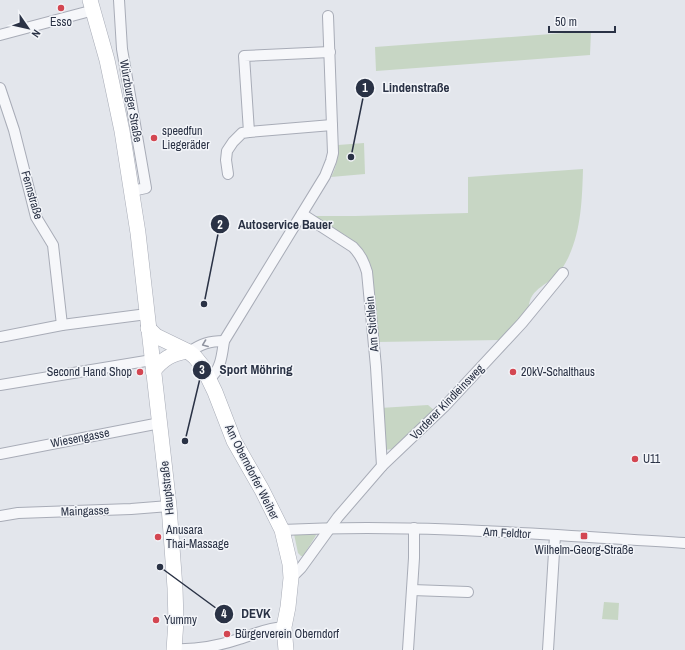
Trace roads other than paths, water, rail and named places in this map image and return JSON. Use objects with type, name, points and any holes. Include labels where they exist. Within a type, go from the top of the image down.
[{"type":"main road","name":"Würzburger Straße","points":[[92,5],[107,60],[121,125],[138,233],[148,321]]},
{"type":"main road","name":"Am Oberndorfer Weiher","points":[[148,321],[156,336],[187,352],[199,362],[209,379],[234,442],[262,490],[282,530],[290,564],[291,578]]},
{"type":"main road","name":"Hauptstraße","points":[[148,321],[169,506],[176,599],[174,649]]},
{"type":"main road","points":[[153,366],[166,357],[187,352]]},
{"type":"main road","points":[[286,650],[284,627],[291,578]]},
{"type":"street","name":"Würzburger Straße","points":[[119,0],[122,48],[146,188],[132,191]]},
{"type":"street","points":[[0,35],[92,5]]},
{"type":"street","points":[[209,379],[214,375],[222,359],[224,341],[325,176],[331,161],[333,153],[328,16]]},
{"type":"street","points":[[249,132],[244,56],[330,52]]},
{"type":"street","name":"Fennstraße","points":[[0,88],[14,130],[36,217],[53,245],[62,325]]},
{"type":"street","points":[[228,174],[226,160],[227,151],[242,133],[332,125]]},
{"type":"street","name":"Am Stichlein","points":[[302,214],[353,247],[360,254],[364,262],[369,287],[376,360],[382,466]]},
{"type":"street","name":"Vorderer Kindleinsweg","points":[[329,528],[382,466],[444,407],[522,323],[563,273]]},
{"type":"street","points":[[0,337],[62,325],[148,321]]},
{"type":"street","points":[[187,352],[211,341],[224,341]]},
{"type":"street","points":[[0,385],[153,366]]},
{"type":"street","name":"Wiesengasse","points":[[0,454],[160,424]]},
{"type":"street","name":"Maingasse","points":[[0,516],[18,513],[131,509],[169,506]]},
{"type":"street","points":[[291,578],[301,568],[329,528]]},
{"type":"street","name":"Am Feldtor","points":[[282,530],[329,528],[414,528],[685,543]]},
{"type":"street","points":[[408,650],[414,528]]},
{"type":"street","points":[[548,650],[555,536]]},
{"type":"street","points":[[412,590],[468,592]]},
{"type":"street","points":[[174,649],[212,646],[240,639],[271,628],[284,627]]},
{"type":"place","name":"Esso","points":[[61,8]]},
{"type":"place","name":"speedfun Liegeräder","points":[[154,138]]},
{"type":"place","name":"Lindenstraße","points":[[351,157]]},
{"type":"place","name":"Autoservice Bauer","points":[[204,304]]},
{"type":"place","name":"Second Hand Shop","points":[[140,372]]},
{"type":"place","name":"20kV-Schalthaus","points":[[513,372]]},
{"type":"place","name":"Sport Möhring","points":[[185,441]]},
{"type":"place","name":"U11","points":[[635,459]]},
{"type":"place","name":"Wilhelm-Georg-Straße","points":[[584,536]]},
{"type":"place","name":"Anusara Thai-Massage","points":[[158,537]]},
{"type":"place","name":"DEVK","points":[[160,567]]},
{"type":"place","name":"Yummy","points":[[156,620]]},
{"type":"place","name":"Bürgerverein Oberndorf","points":[[227,634]]}]
